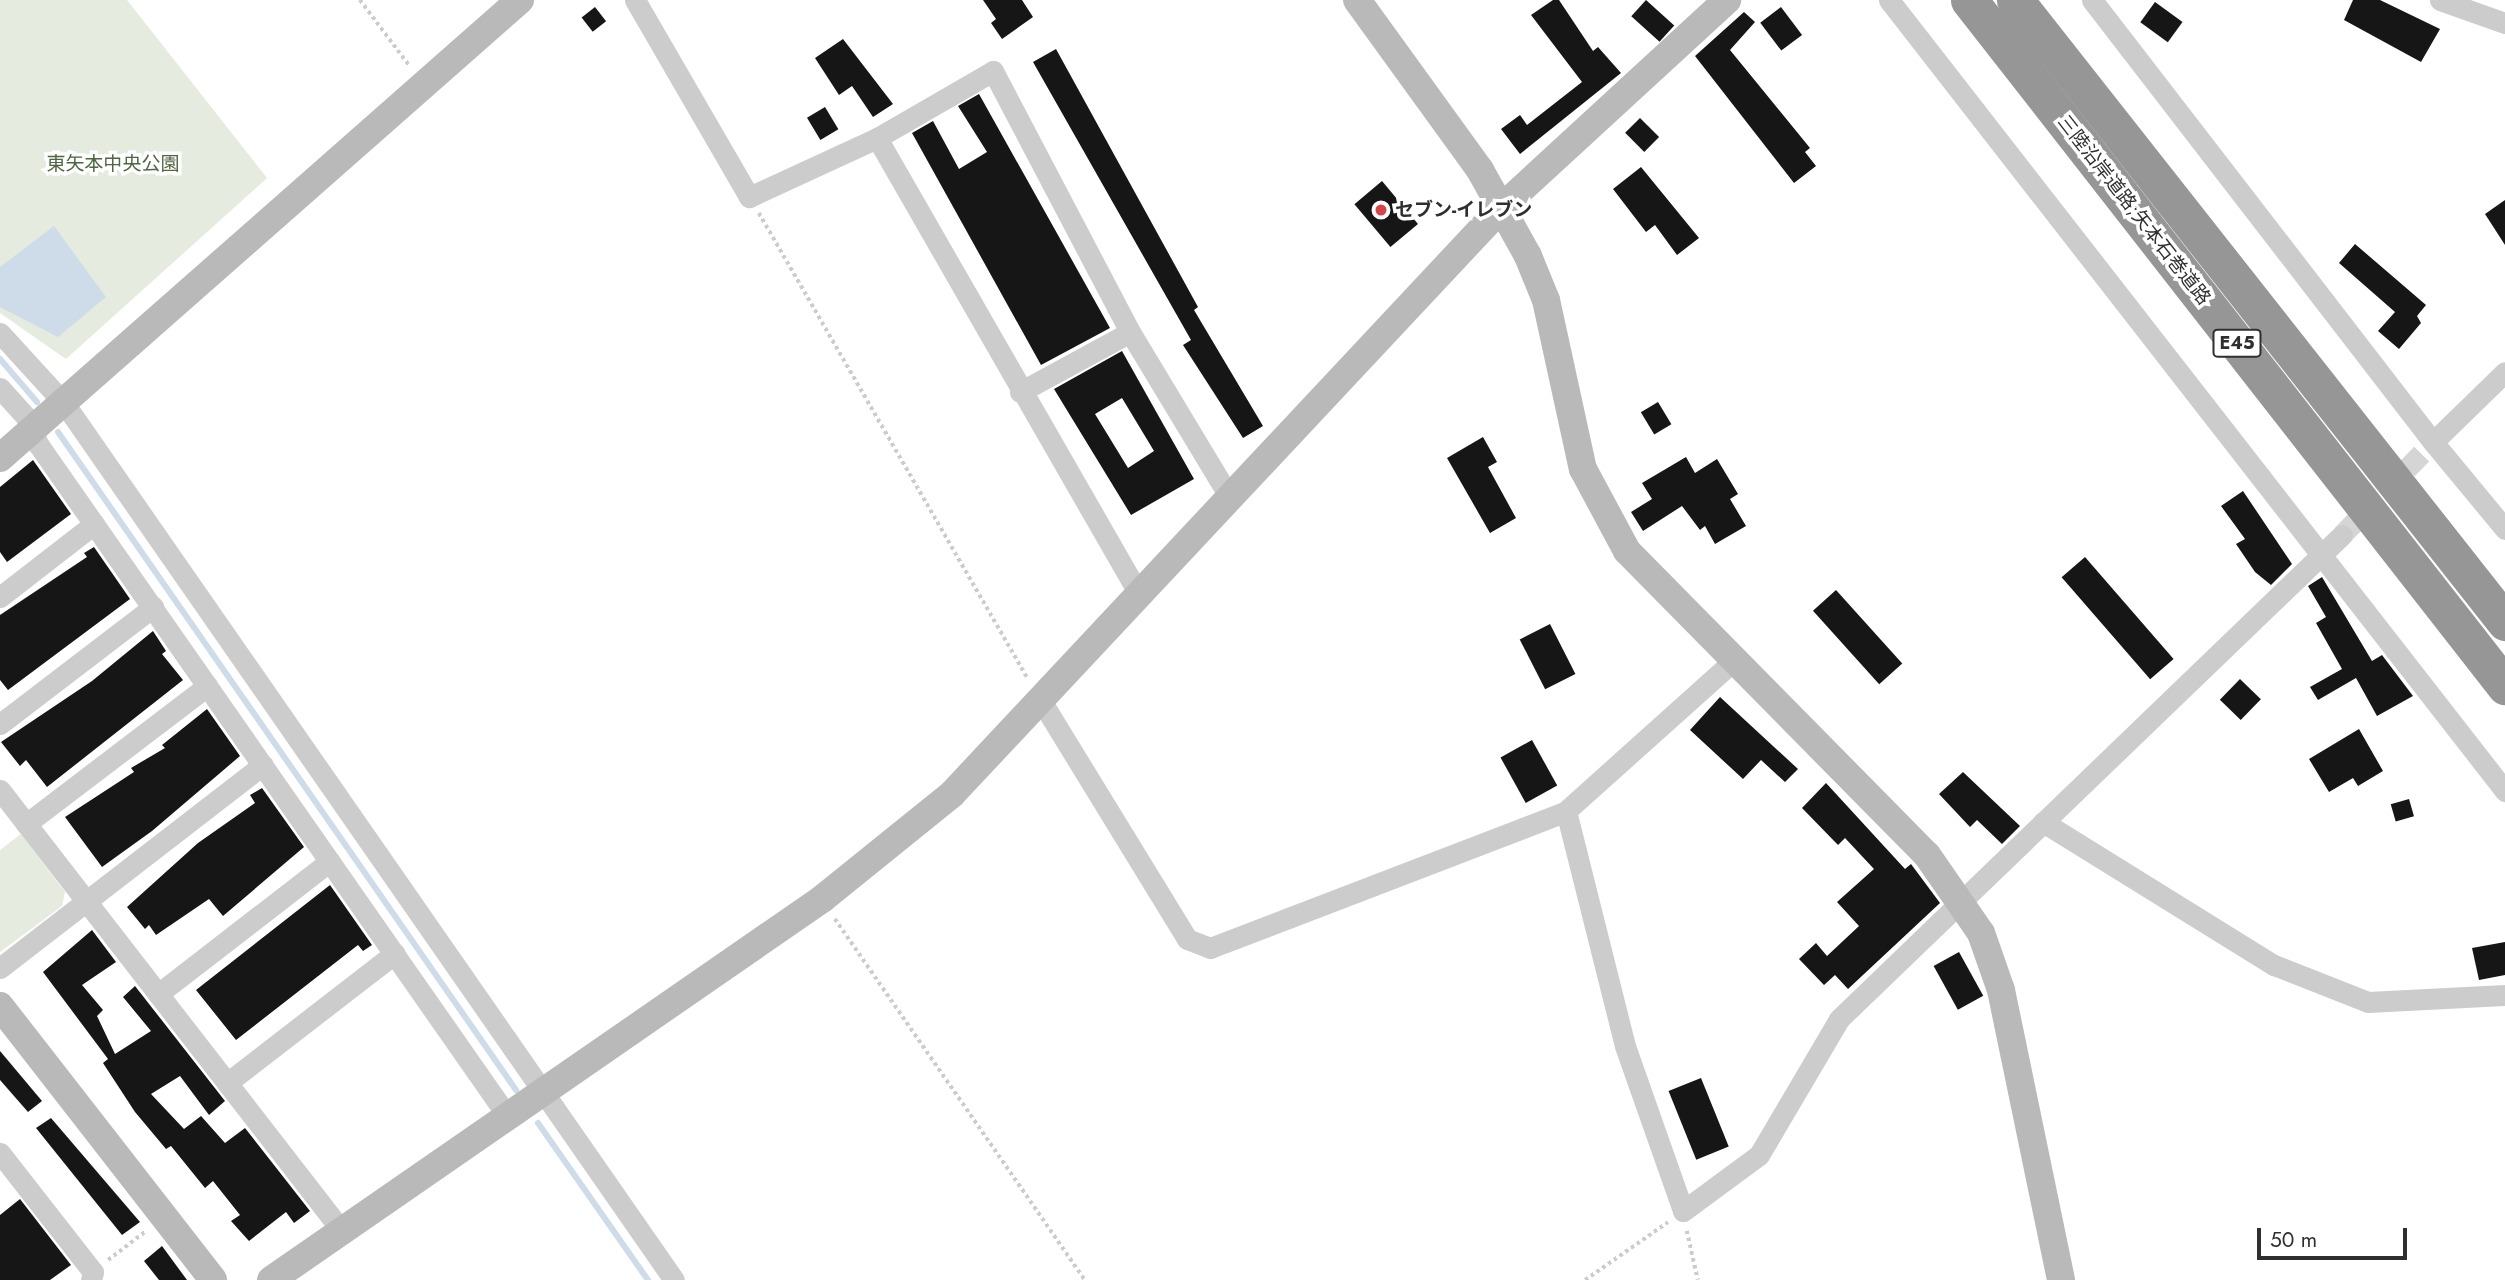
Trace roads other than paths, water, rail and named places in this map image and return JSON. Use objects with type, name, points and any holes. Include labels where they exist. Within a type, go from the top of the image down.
[{"type":"highway","name":"三陸沿岸道路;矢本石巻道路","points":[[1969,0],[2505,686]]},
{"type":"highway","name":"三陸沿岸道路;矢本石巻道路","points":[[2015,0],[2505,622]]},
{"type":"street","points":[[0,458],[520,0]]},
{"type":"street","points":[[635,0],[749,197],[877,138],[993,71],[1130,332],[1230,498]]},
{"type":"street","points":[[1357,0],[1480,170],[1502,207],[1546,300],[1573,434],[1594,496],[1627,551],[1650,579],[1927,855],[1961,899],[1981,933],[2001,990],[2061,1280]]},
{"type":"street","points":[[271,1280],[822,899],[952,793],[1140,596],[1502,207],[1727,0]]},
{"type":"street","points":[[1889,0],[2319,556],[2505,791]]},
{"type":"street","points":[[2092,0],[2433,442],[2505,529]]},
{"type":"street","points":[[2440,0],[2505,23]]},
{"type":"street","points":[[877,138],[1020,392],[1140,596]]},
{"type":"street","points":[[1020,392],[1130,332]]},
{"type":"street","points":[[0,333],[64,404],[674,1280]]},
{"type":"street","points":[[2433,442],[2505,372]]},
{"type":"street","points":[[0,388],[32,430],[94,524],[508,1117]]},
{"type":"street","points":[[0,597],[94,524]]},
{"type":"street","points":[[1566,811],[1625,1046],[1683,1211],[1759,1155],[1839,1019],[2342,535]]},
{"type":"street","points":[[0,724],[153,607]]},
{"type":"street","points":[[1040,699],[1187,939],[1196,946],[1210,947],[1566,811],[1734,660]]},
{"type":"street","points":[[26,824],[207,686]]},
{"type":"street","points":[[0,968],[263,765]]},
{"type":"street","points":[[0,790],[342,1231]]},
{"type":"street","points":[[2043,822],[2274,965],[2368,1002],[2505,995]]},
{"type":"street","points":[[158,994],[330,861]]},
{"type":"street","points":[[227,1083],[395,953]]},
{"type":"street","points":[[0,1006],[213,1280]]},
{"type":"street","points":[[0,1153],[8,1180],[92,1276]]},
{"type":"water","points":[[54,226],[106,297],[58,337],[0,307],[0,267]]},
{"type":"waterway","points":[[0,359],[37,402]]},
{"type":"waterway","points":[[58,432],[516,1090]]},
{"type":"waterway","points":[[538,1123],[648,1280]]},
{"type":"tunnel","points":[[2342,535],[2433,442]]},
{"type":"place","name":"セブン-イレブン","points":[[1381,210]]},
{"type":"park label","name":"東矢本中央公園","points":[[113,164]]}]
